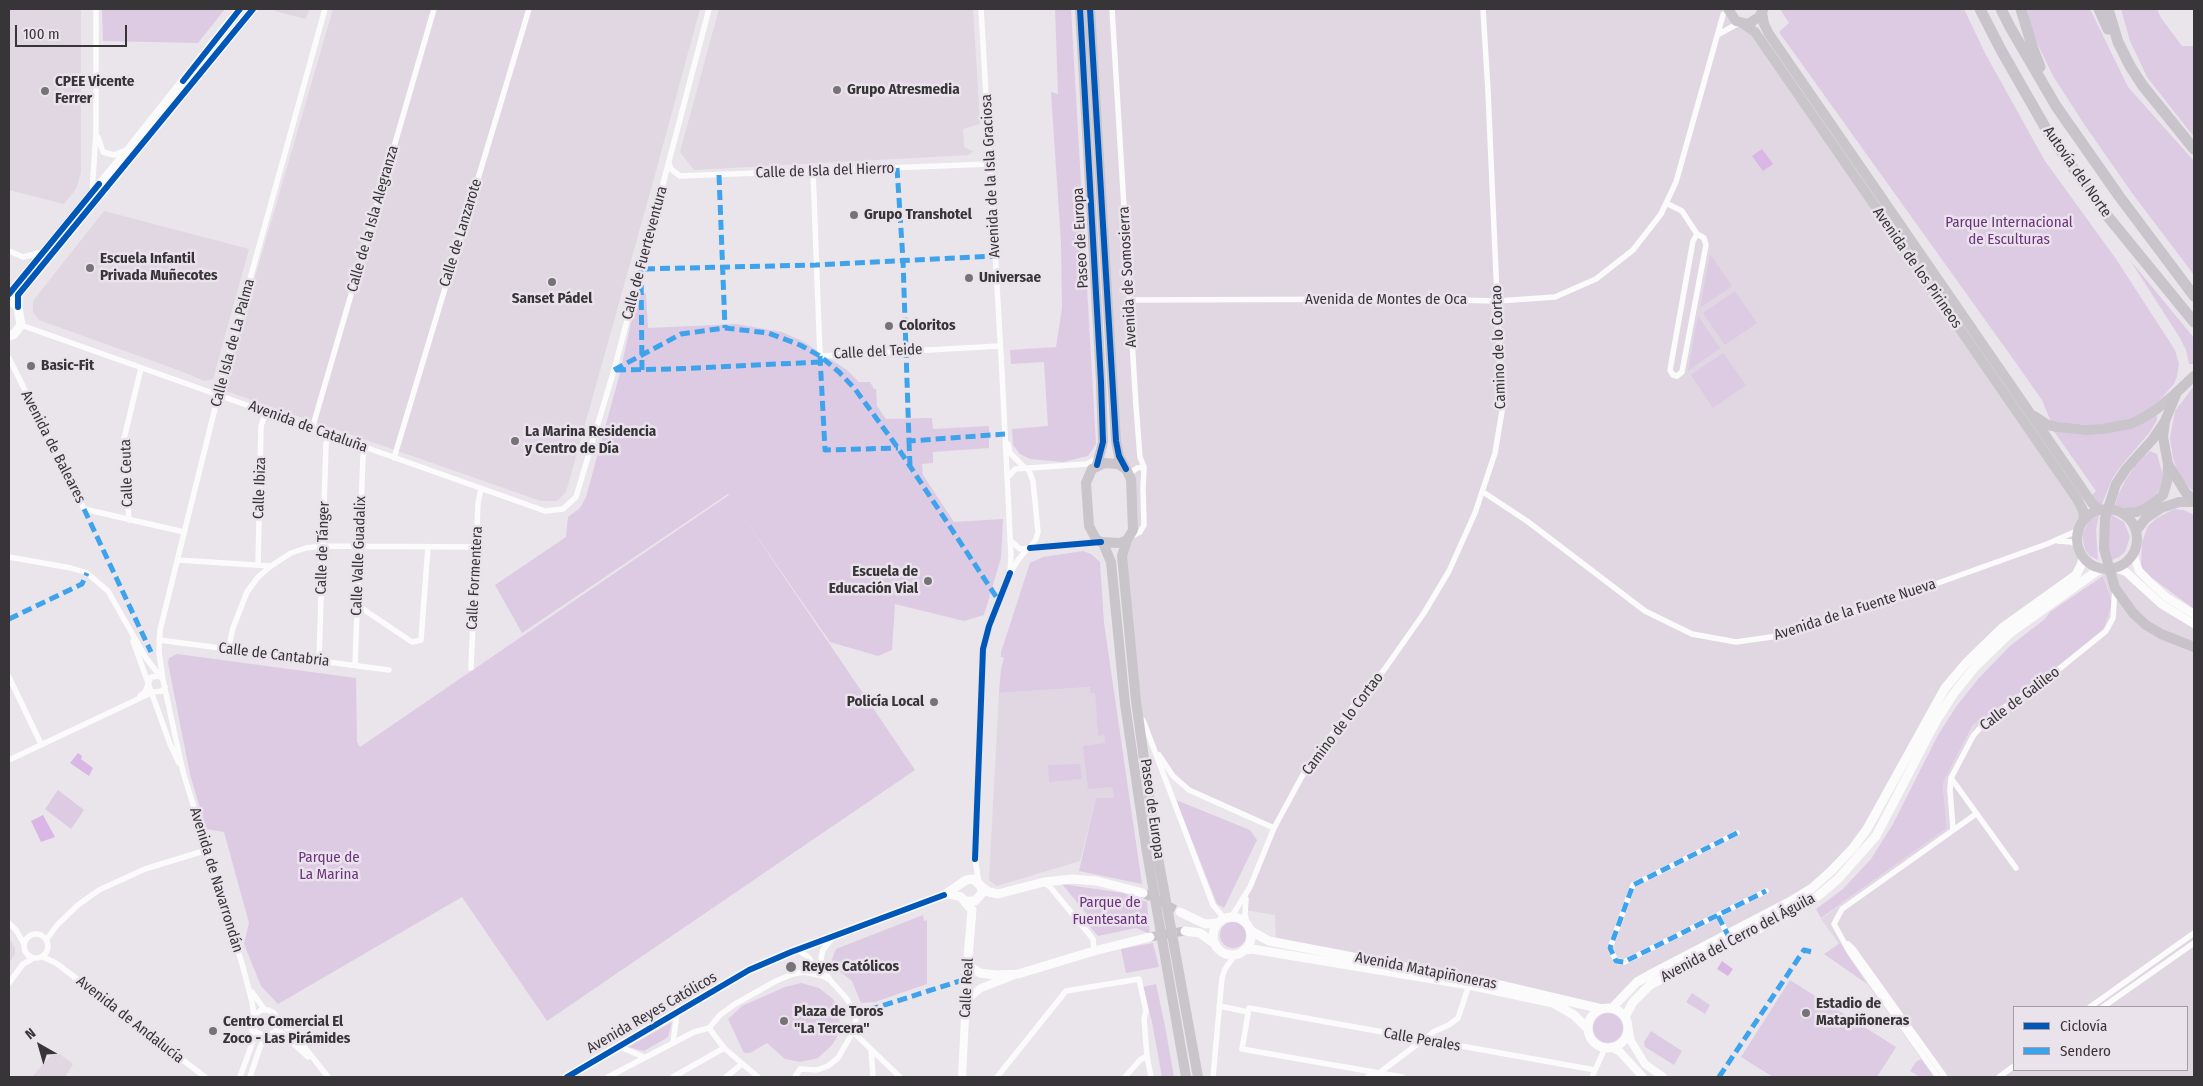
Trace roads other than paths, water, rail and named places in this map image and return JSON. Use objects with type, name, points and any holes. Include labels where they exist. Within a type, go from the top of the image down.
[{"type":"highway","name":"Autovía del Norte","points":[[1980,9],[2000,50],[2049,134],[2105,213],[2194,322]]},
{"type":"highway","name":"Autovía del Norte","points":[[2001,9],[2056,106],[2119,196],[2194,296]]},
{"type":"highway","points":[[2021,9],[2033,49],[2056,106]]},
{"type":"highway","points":[[2099,9],[2111,34],[2118,42]]},
{"type":"highway","points":[[2108,9],[2118,42],[2130,66],[2143,86],[2194,149]]},
{"type":"highway","points":[[2194,376],[2177,392],[2165,421],[2153,439],[2121,476],[2109,504],[2103,528],[2104,549],[2115,588],[2123,601],[2146,625],[2170,639],[2194,647]]},
{"type":"highway","points":[[2165,421],[2163,436],[2168,464],[2186,493],[2194,501]]},
{"type":"main road","points":[[9,294],[130,148],[240,9]]},
{"type":"main road","points":[[10,336],[21,325],[18,295],[253,9]]},
{"type":"main road","name":"Paseo de Europa","points":[[1080,9],[1100,352],[1103,442],[1086,482],[1089,526],[1096,539],[1102,543],[1111,562],[1126,713],[1147,853],[1186,1077]]},
{"type":"main road","name":"Paseo de Europa","points":[[1090,9],[1116,441],[1119,456],[1127,471],[1134,523],[1122,556],[1136,701],[1157,852],[1198,1077]]},
{"type":"main road","name":"Avenida de los Pirineos","points":[[1728,9],[1733,18],[1755,32],[2076,499],[2083,510],[2084,520]]},
{"type":"main road","points":[[1741,23],[1754,22],[1763,10]]},
{"type":"main road","name":"Avenida de los Pirineos","points":[[1763,10],[1764,24],[1769,34],[2028,412],[2092,503],[2100,510]]},
{"type":"main road","points":[[9,300],[18,307]]},
{"type":"main road","points":[[2028,412],[2048,425],[2057,428],[2102,429],[2130,424],[2141,419],[2157,409],[2177,392]]},
{"type":"main road","points":[[1095,463],[1118,464],[1127,471]]},
{"type":"main road","points":[[2118,512],[2133,524],[2136,531],[2137,540],[2134,554],[2126,562],[2115,568],[2101,568],[2091,564],[2083,556],[2079,546],[2079,530],[2084,520],[2100,510],[2137,512],[2146,508],[2163,495],[2168,482],[2168,464]]},
{"type":"main road","points":[[2136,531],[2146,518],[2161,508],[2179,502],[2194,501]]},
{"type":"main road","points":[[1102,543],[1120,543],[1128,538]]},
{"type":"main road","name":"Avenida del Cerro del Águila","points":[[1612,1008],[1642,980],[1812,888],[1853,848],[1867,829],[1945,688],[1967,662],[2002,628],[2076,575],[2083,556]]},
{"type":"main road","name":"Avenida del Cerro del Águila","points":[[1626,1017],[1633,1002],[1650,985],[1796,910],[1818,896],[1838,879],[1876,836],[1936,721],[1954,693],[1975,667],[2010,632],[2101,568]]},
{"type":"main road","points":[[963,899],[959,891],[963,882],[973,879],[989,892],[998,894],[1044,882],[1066,879],[1122,886],[1143,893]]},
{"type":"main road","name":"Avenida Reyes Católicos","points":[[567,1077],[749,970],[796,950],[944,895],[963,882]]},
{"type":"main road","points":[[944,895],[950,894],[972,902],[978,899],[982,893],[980,885]]},
{"type":"main road","name":"Calle Real","points":[[963,899],[972,910],[968,958]]},
{"type":"main road","points":[[1180,912],[1205,924],[1225,919],[1242,919],[1249,928],[1251,940],[1244,950],[1235,955],[1222,951],[1216,944],[1200,933],[1185,931]]},
{"type":"main road","points":[[1216,944],[1214,931],[1225,919]]},
{"type":"main road","name":"Avenida Matapiñoneras","points":[[1249,928],[1269,941],[1500,985],[1602,1008]]},
{"type":"main road","points":[[968,958],[972,968],[980,973],[996,975],[1018,974],[1094,951],[1150,937]]},
{"type":"main road","name":"Avenida Matapiñoneras","points":[[1244,950],[1252,949],[1469,985],[1553,1004],[1574,1015],[1588,1029]]},
{"type":"main road","points":[[1602,1008],[1612,1008],[1626,1017],[1629,1031],[1622,1042],[1608,1048],[1597,1045],[1591,1040],[1588,1029],[1591,1016],[1602,1008]]},
{"type":"street","points":[[92,193],[96,132],[96,9]]},
{"type":"street","name":"Calle Isla de La Palma","points":[[162,678],[159,640],[184,532],[218,395],[325,9]]},
{"type":"street","name":"Calle de la Isla Alegranza","points":[[312,428],[434,9]]},
{"type":"street","name":"Calle de Lanzarote","points":[[394,458],[528,9]]},
{"type":"street","name":"Calle de Fuerteventura","points":[[576,497],[614,370],[709,9]]},
{"type":"street","name":"Avenida de la Isla Graciosa","points":[[981,9],[1005,434],[1010,574]]},
{"type":"street","name":"Avenida de Somosierra","points":[[1112,9],[1139,444],[1140,457],[1144,467],[1144,525],[1140,532],[1128,538]]},
{"type":"street","name":"Camino de lo Cortao","points":[[1249,928],[1245,904],[1274,828],[1306,769],[1355,704],[1384,670],[1424,613],[1449,571],[1483,492],[1496,453],[1502,411],[1483,9]]},
{"type":"street","name":"Avenida de Montes de Oca","points":[[1131,300],[1407,299],[1498,301],[1555,297],[1596,279],[1633,250],[1661,214],[1676,182],[1723,15],[1728,9]]},
{"type":"street","points":[[1719,34],[1741,23]]},
{"type":"street","points":[[96,132],[103,152],[114,156],[130,148]]},
{"type":"street","name":"Calle de Isla del Hierro","points":[[669,162],[671,169],[680,176],[990,164]]},
{"type":"street","name":"Calle del Teide","points":[[813,171],[820,356],[1000,346]]},
{"type":"street","points":[[1666,203],[1682,211],[1697,234],[1704,238],[1706,244],[1682,372],[1677,376],[1673,375],[1670,370],[1693,241],[1697,234]]},
{"type":"street","points":[[9,251],[24,257],[43,252]]},
{"type":"street","name":"Avenida de Cataluña","points":[[21,325],[545,511],[563,509],[576,497]]},
{"type":"street","name":"Avenida de Baleares","points":[[9,358],[84,509],[130,520]]},
{"type":"street","name":"Calle Ceuta","points":[[130,520],[123,443],[141,368]]},
{"type":"street","name":"Calle Ibiza","points":[[258,565],[261,426],[266,412]]},
{"type":"street","name":"Avenida de la Isla Graciosa","points":[[1005,434],[1010,453],[1026,468]]},
{"type":"street","name":"Calle de Tánger","points":[[319,661],[326,444],[329,435]]},
{"type":"street","name":"Calle Valle Guadalix","points":[[355,665],[363,456],[366,448]]},
{"type":"street","points":[[1007,478],[1015,468],[1095,463]]},
{"type":"street","points":[[1127,471],[1144,467]]},
{"type":"street","points":[[980,885],[975,859],[983,649],[1010,574],[1018,560],[1036,539],[1038,532],[1033,481],[1026,468]]},
{"type":"street","name":"Calle Formentera","points":[[471,668],[478,503],[481,489]]},
{"type":"street","name":"Avenida de la Fuente Nueva","points":[[1483,492],[1528,521],[1646,611],[1692,634],[1736,642],[1778,636],[1954,579],[2056,541],[2079,530]]},
{"type":"street","points":[[130,520],[184,532]]},
{"type":"street","points":[[1010,540],[1020,549],[1102,543]]},
{"type":"street","points":[[2056,541],[2066,541],[2079,546]]},
{"type":"street","points":[[228,650],[233,628],[248,592],[258,577],[271,566],[306,548],[360,546],[476,548]]},
{"type":"street","points":[[358,605],[412,642],[421,640],[428,547]]},
{"type":"street","points":[[2134,554],[2139,571],[2150,582],[2166,597],[2194,614]]},
{"type":"street","name":"Avenida de Navarrondán","points":[[9,557],[71,568],[87,573],[108,591],[146,658],[162,678],[183,772],[249,988],[254,1016]]},
{"type":"street","points":[[178,560],[271,566]]},
{"type":"street","points":[[2115,568],[2126,572],[2161,604],[2194,624]]},
{"type":"street","name":"Calle de Galileo","points":[[1953,829],[1951,778],[1979,728],[2106,631],[2112,618],[2115,588]]},
{"type":"street","name":"Avenida de Navarrondán","points":[[124,618],[170,744],[183,772]]},
{"type":"street","name":"Calle de Cantabria","points":[[159,640],[388,670]]},
{"type":"street","points":[[9,676],[41,744]]},
{"type":"street","points":[[137,700],[145,692],[151,677],[162,678]]},
{"type":"street","points":[[9,760],[152,692],[162,691],[165,687]]},
{"type":"street","points":[[1136,701],[1213,905],[1225,919]]},
{"type":"street","points":[[1155,752],[1173,776],[1190,790],[1274,828]]},
{"type":"street","points":[[1951,778],[2016,868]]},
{"type":"street","points":[[1946,1077],[1854,950],[1835,928],[1835,919],[1838,914],[1976,814]]},
{"type":"street","points":[[1737,833],[1633,885],[1610,948],[1616,961],[1624,962],[1766,890]]},
{"type":"street","points":[[16,930],[40,934],[56,925],[78,905],[99,890],[146,869],[207,850]]},
{"type":"street","points":[[963,882],[975,859]]},
{"type":"street","points":[[1044,882],[1093,939],[1094,951]]},
{"type":"street","name":"Camino de lo Cortao","points":[[1225,919],[1250,887]]},
{"type":"street","points":[[1718,916],[1728,935]]},
{"type":"street","points":[[9,923],[16,930],[24,944],[23,964]]},
{"type":"street","points":[[47,939],[56,925]]},
{"type":"street","points":[[2091,1006],[2194,933]]},
{"type":"street","points":[[24,944],[31,934]]},
{"type":"street","points":[[9,983],[23,964],[43,956],[49,948],[47,939],[40,934]]},
{"type":"street","points":[[795,1077],[800,1069],[817,1070],[828,1066],[838,1058],[853,1032],[854,1012],[847,999],[824,971],[821,958],[823,950],[833,936]]},
{"type":"street","points":[[1846,943],[1850,953],[1938,1077]]},
{"type":"street","points":[[2104,1006],[2194,943]]},
{"type":"street","name":"Avenida de Andalucía","points":[[49,948],[56,963]]},
{"type":"street","points":[[796,950],[803,952],[823,976]]},
{"type":"street","points":[[25,952],[34,958]]},
{"type":"street","points":[[1213,1077],[1219,1006],[1225,969],[1235,955]]},
{"type":"street","name":"Avenida de Andalucía","points":[[43,956],[56,963],[205,1077]]},
{"type":"street","name":"Calle Real","points":[[962,1077],[968,958]]},
{"type":"street","points":[[608,1077],[694,1032],[709,1028],[720,1015],[734,1004],[776,981],[804,972],[823,976],[830,980]]},
{"type":"street","points":[[967,1004],[971,996],[981,988],[1018,974]]},
{"type":"street","points":[[997,1077],[1068,990],[1139,979],[1146,1012],[1144,1018],[1151,1077]]},
{"type":"street","points":[[1367,1077],[1379,1073],[1458,1018],[1469,985]]},
{"type":"street","name":"Avenida de Navarrondán","points":[[249,988],[265,1010]]},
{"type":"street","name":"Calle Perales","points":[[1219,1006],[1595,1070]]},
{"type":"street","points":[[240,1077],[252,1044],[254,1016],[257,1012],[265,1010],[274,1013],[278,1021],[295,1035],[328,1077]]},
{"type":"street","points":[[1248,1010],[1242,1049],[1402,1077]]},
{"type":"street","points":[[674,1043],[677,1013]]},
{"type":"street","points":[[275,1032],[278,1021]]},
{"type":"street","points":[[252,1026],[256,1032],[266,1036]]},
{"type":"street","points":[[709,1028],[724,1048],[758,1077]]},
{"type":"street","points":[[1629,1031],[1631,1041],[1645,1064],[1662,1077]]},
{"type":"street","points":[[250,1077],[260,1047],[266,1036],[275,1032],[281,1032],[318,1065]]},
{"type":"street","points":[[853,1032],[900,1077]]},
{"type":"street","points":[[620,1047],[644,1057]]},
{"type":"street","points":[[674,1077],[724,1048]]},
{"type":"street","points":[[1592,1077],[1608,1048],[1620,1052],[1643,1077]]},
{"type":"street","points":[[871,1049],[873,1077]]},
{"type":"street","points":[[1125,1077],[1140,1060],[1147,1056]]},
{"type":"street","points":[[726,1077],[742,1064]]},
{"type":"street","points":[[1999,1077],[2013,1067]]},
{"type":"street","points":[[816,1077],[817,1070]]},
{"type":"tunnel","points":[[1143,893],[1180,912]]},
{"type":"tunnel","points":[[1150,937],[1185,931]]},
{"type":"place","name":"Grupo Atresmedia","points":[[837,90]]},
{"type":"place","name":"CPEE Vicente Ferrer","points":[[45,91]]},
{"type":"place","name":"Grupo Transhotel","points":[[854,215]]},
{"type":"place","name":"Escuela Infantil Privada Muñecotes","points":[[90,268]]},
{"type":"place","name":"Universae","points":[[969,278]]},
{"type":"place","name":"Sanset Pádel","points":[[552,282]]},
{"type":"place","name":"Coloritos","points":[[889,326]]},
{"type":"place","name":"Basic-Fit","points":[[31,366]]},
{"type":"place","name":"La Marina Residencia y Centro de Día","points":[[515,441]]},
{"type":"place","name":"Escuela de Educación Vial","points":[[928,581]]},
{"type":"place","name":"Policía Local","points":[[934,702]]},
{"type":"place","name":"Reyes Católicos","points":[[791,967]]},
{"type":"place","name":"Estadio de Matapiñoneras","points":[[1806,1013]]},
{"type":"place","name":"Plaza de Toros \"La Tercera\"","points":[[784,1021]]},
{"type":"place","name":"Centro Comercial El Zoco - Las Pirámides","points":[[213,1031]]},
{"type":"park label","name":"Parque Internacional de Esculturas","points":[[2009,232]]},
{"type":"park label","name":"Parque de La Marina","points":[[329,866]]},
{"type":"park label","name":"Parque de Fuentesanta","points":[[1110,912]]}]
